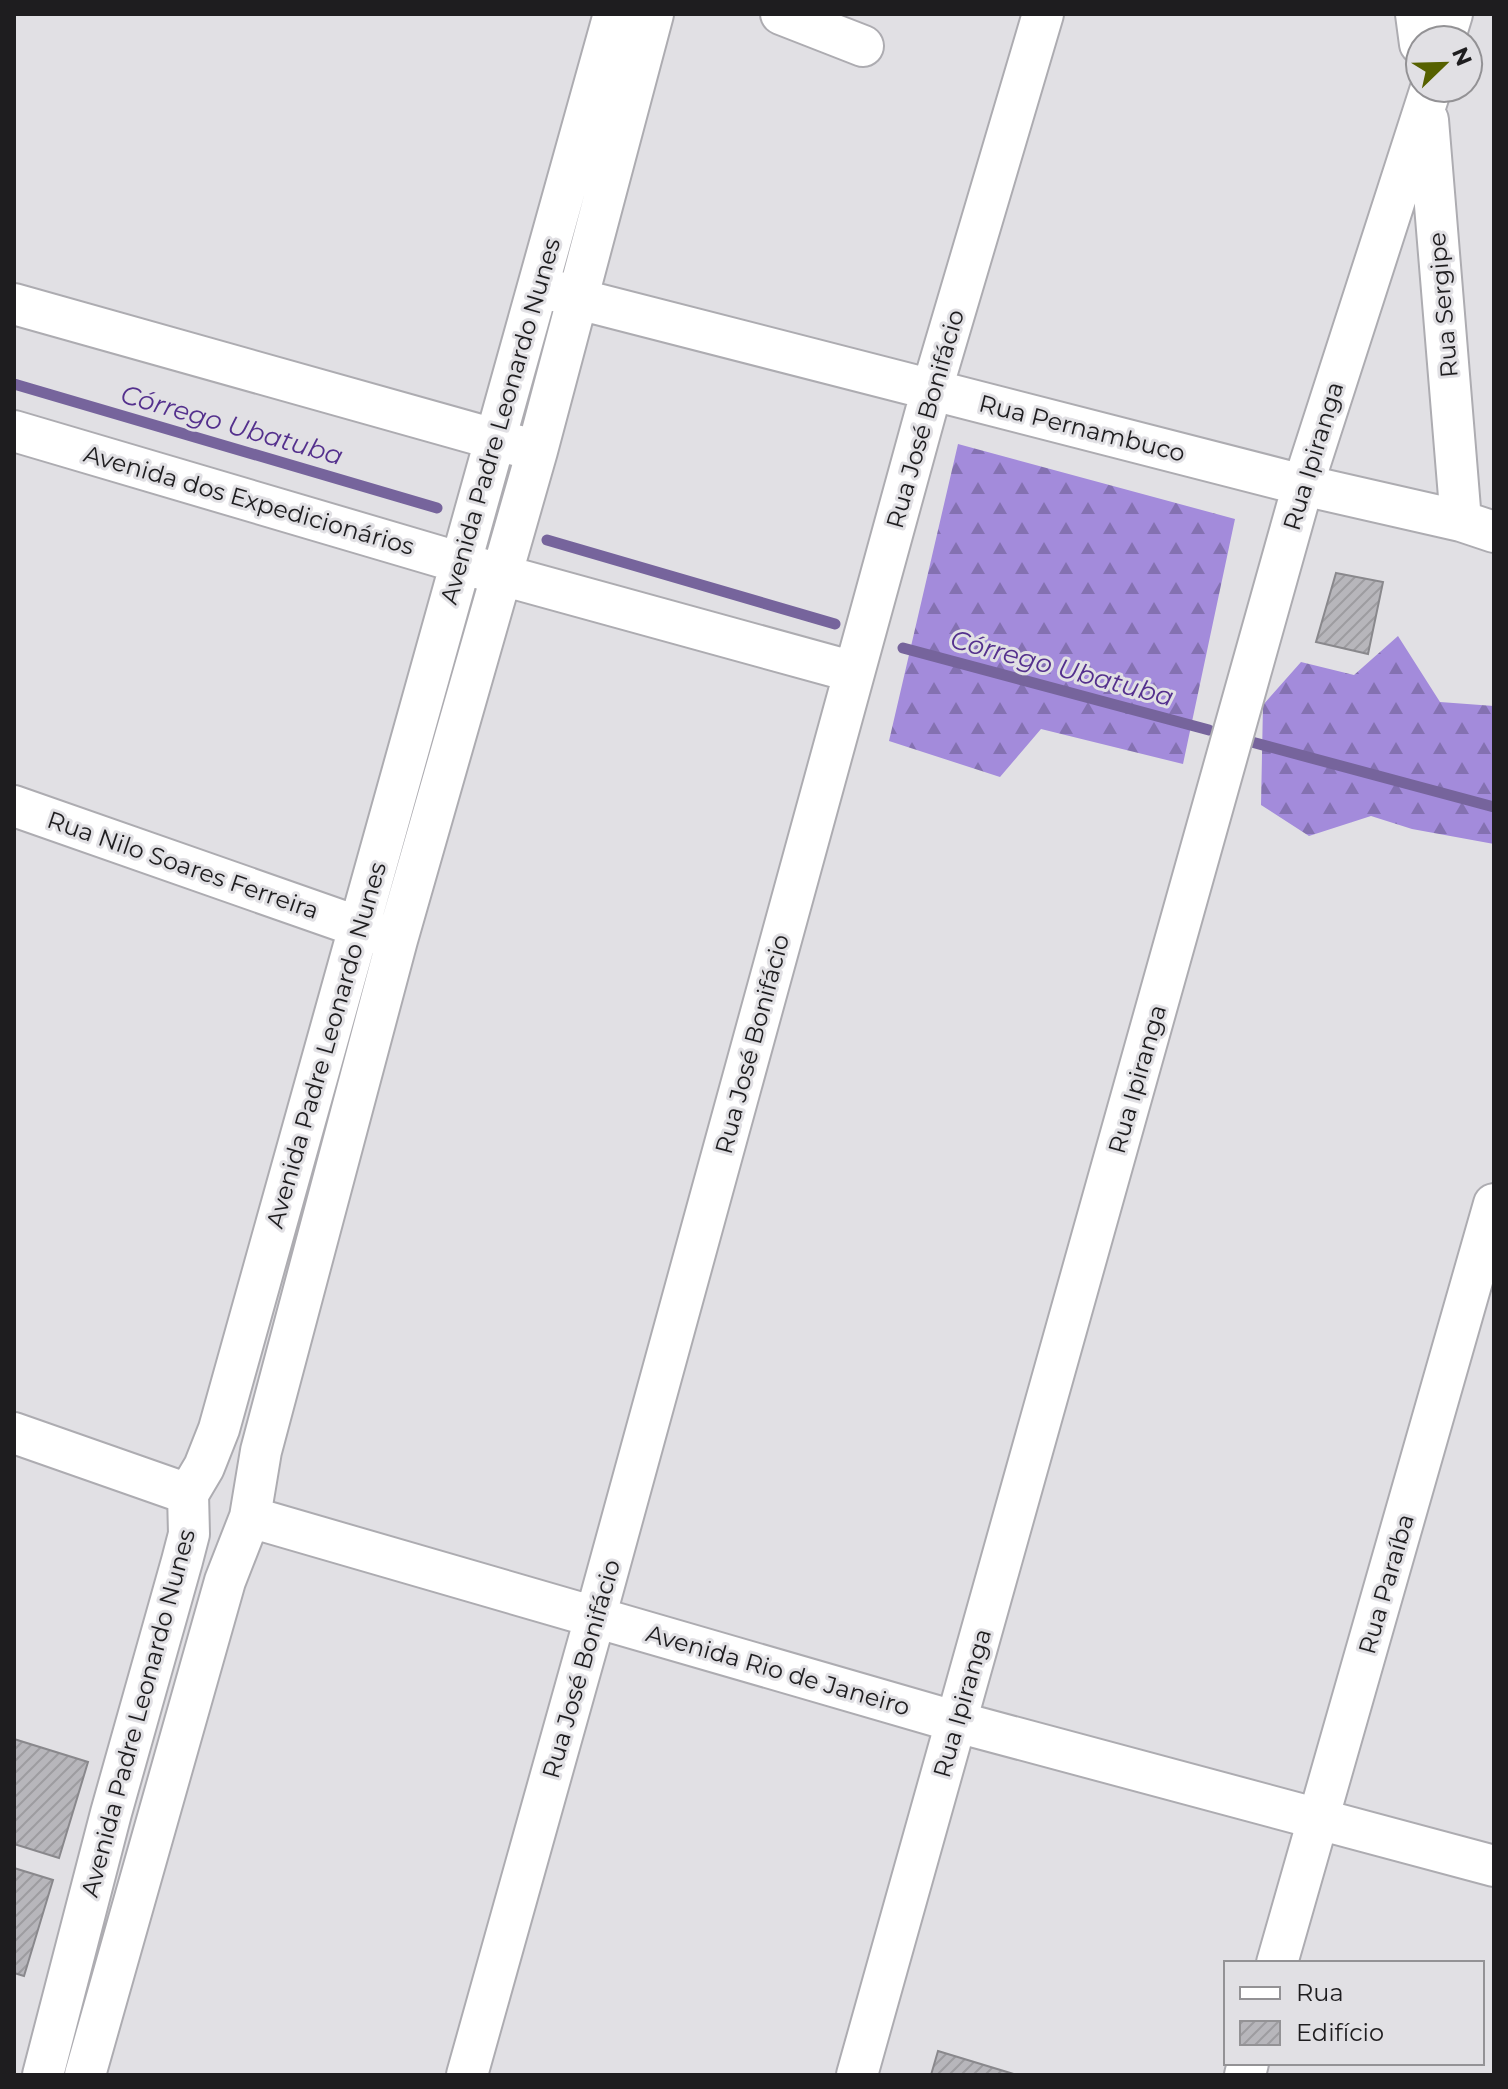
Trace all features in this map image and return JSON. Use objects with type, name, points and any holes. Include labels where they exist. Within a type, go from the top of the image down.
[{"type":"street","points":[[781,14],[863,46]]},
{"type":"street","name":"Rua José Bonifácio","points":[[467,2075],[932,389],[1043,14]]},
{"type":"street","name":"Avenida Padre Leonardo Nunes","points":[[53,2070],[111,1813],[189,1534],[188,1494],[204,1467],[219,1429],[539,284],[628,17]]},
{"type":"street","name":"Avenida Padre Leonardo Nunes","points":[[53,2070],[250,1517],[261,1451],[397,940],[578,299],[628,17]]},
{"type":"street","name":"Rua Ipiranga","points":[[857,2075],[1303,485],[1424,104]]},
{"type":"street","name":"Rua Sergipe","points":[[1428,104],[1478,527]]},
{"type":"street","name":"Rua Pernambuco","points":[[539,284],[578,299],[1478,527]]},
{"type":"street","points":[[14,304],[537,451]]},
{"type":"street","name":"Avenida dos Expedicionários","points":[[14,431],[502,575],[854,672]]},
{"type":"street","name":"Rua Nilo Soares Ferreira","points":[[14,806],[397,940]]},
{"type":"street","name":"Rua Paraíba","points":[[1278,1961],[1494,1204]]},
{"type":"street","points":[[14,1433],[188,1494],[211,1482],[228,1482],[242,1496],[250,1517]]},
{"type":"street","name":"Avenida Rio de Janeiro","points":[[250,1517],[957,1722],[1494,1866]]},
{"type":"green space","points":[[958,444],[1235,519],[1183,764],[1041,729],[1000,777],[889,741]]},
{"type":"green space","points":[[1398,636],[1440,702],[1494,706],[1494,844],[1412,829],[1371,816],[1309,836],[1261,805],[1263,705],[1301,662],[1354,675]]},
{"type":"building","points":[[1336,573],[1383,582],[1368,654],[1316,642]]},
{"type":"building","points":[[14,1739],[88,1762],[59,1858],[14,1844]]},
{"type":"building","points":[[14,1868],[53,1880],[24,1976],[14,1973]]},
{"type":"building","points":[[938,2051],[1017,2075],[931,2075]]},
{"type":"waterway","name":"Córrego Ubatuba","points":[[14,384],[437,508]]},
{"type":"waterway","name":"Córrego Ubatuba","points":[[547,540],[835,624]]},
{"type":"waterway","name":"Córrego Ubatuba","points":[[903,648],[1209,730]]},
{"type":"waterway","points":[[1248,741],[1494,807]]}]
